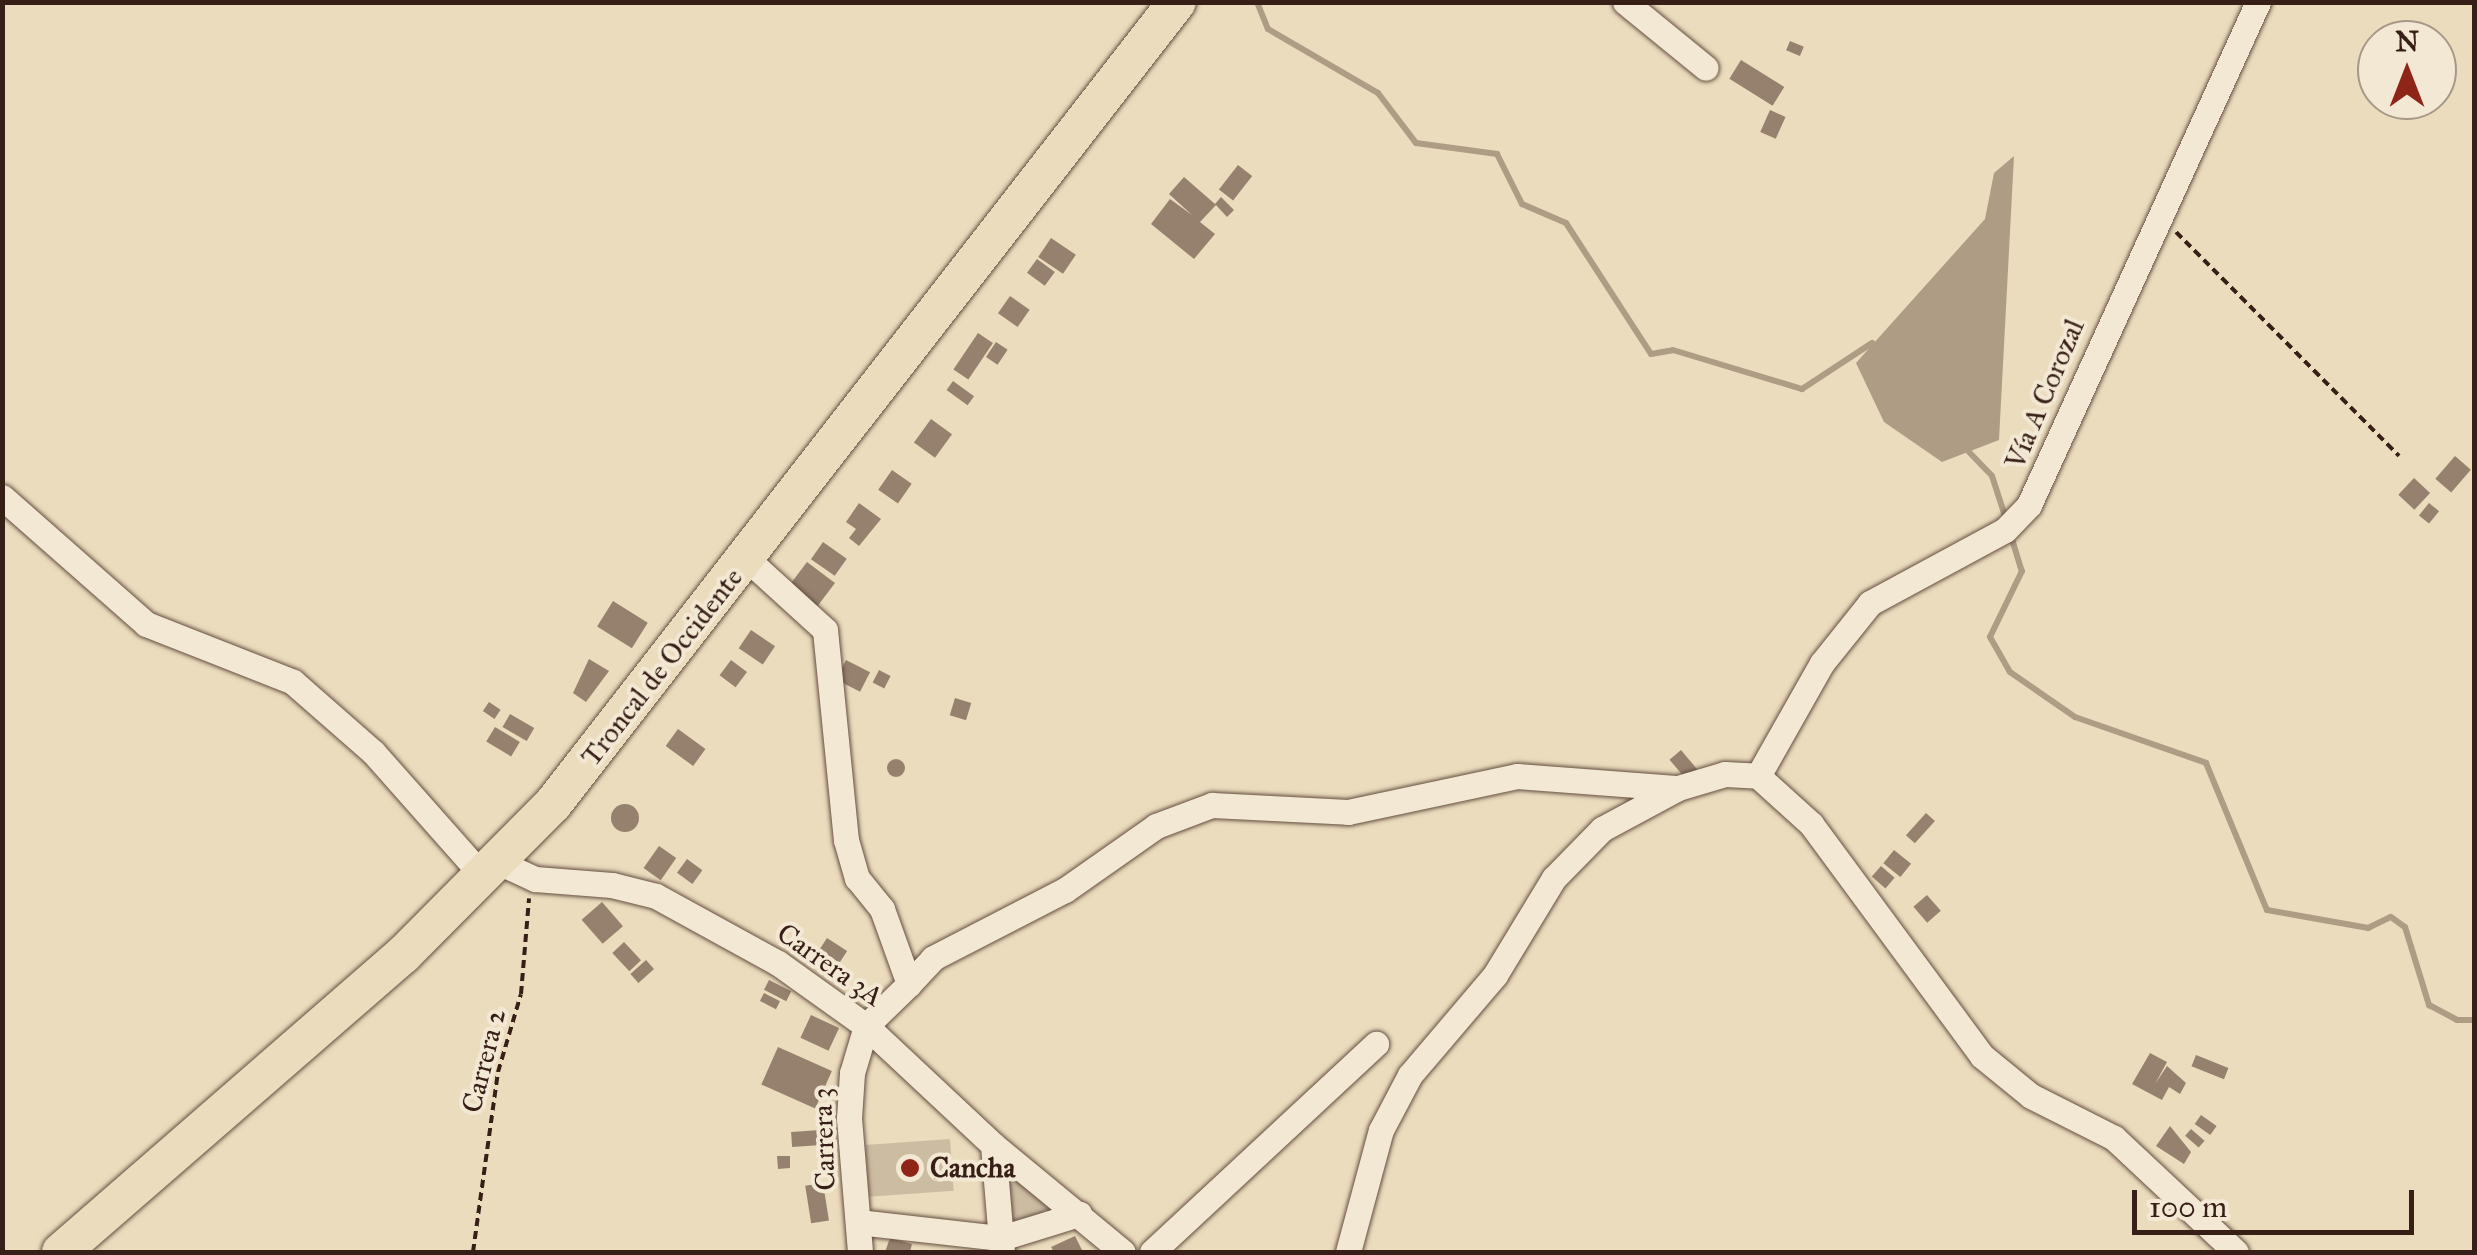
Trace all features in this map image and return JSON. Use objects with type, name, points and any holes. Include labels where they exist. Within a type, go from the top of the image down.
[{"type":"highway","name":"Troncal de Occidente","points":[[61,1252],[403,955],[490,868],[600,748],[1177,2]]},
{"type":"street","points":[[1626,2],[1706,68]]},
{"type":"street","name":"Vía A Corozal","points":[[1758,776],[1822,663],[1870,603],[2004,530],[2028,505],[2258,2]]},
{"type":"street","points":[[2,497],[146,624],[293,682],[373,752],[490,868]]},
{"type":"street","points":[[746,559],[825,630],[846,840],[857,878],[882,909],[909,984]]},
{"type":"street","points":[[1348,1252],[1382,1130],[1410,1075],[1495,975],[1554,878],[1602,829],[1678,788],[1725,774],[1758,776],[1811,824],[1853,875],[1982,1056],[2031,1096],[2114,1138],[2236,1252]]},
{"type":"street","points":[[866,1026],[933,958],[1065,890],[1156,826],[1212,804],[1348,812],[1517,776],[1678,788]]},
{"type":"street","name":"Carrera 3A","points":[[490,868],[534,879],[612,885],[656,896],[778,962],[866,1026],[993,1144],[1123,1252]]},
{"type":"street","name":"Carrera 3","points":[[860,1252],[849,1118],[866,1026]]},
{"type":"street","points":[[1152,1252],[1376,1044]]},
{"type":"street","points":[[993,1144],[1002,1245]]},
{"type":"street","points":[[858,1222],[1002,1245],[1079,1214]]},
{"type":"path","points":[[2159,215],[2398,456]]},
{"type":"path","name":"Carrera 2","points":[[473,1252],[498,1072],[521,994],[534,879]]},
{"type":"shaded area","points":[[2014,156],[1999,440],[1942,462],[1884,422],[1856,363],[1985,219],[1994,173]]},
{"type":"shaded area","name":"Cancha","points":[[950,1139],[954,1191],[869,1197],[865,1145]]},
{"type":"shaded area","points":[[1017,1178],[1052,1207],[1014,1229],[1001,1186]]},
{"type":"building","points":[[1790,41],[1804,47],[1800,56],[1786,50]]},
{"type":"building","points":[[1741,60],[1784,87],[1773,106],[1729,79]]},
{"type":"building","points":[[1770,110],[1786,117],[1776,139],[1760,132]]},
{"type":"building","points":[[1238,165],[1252,176],[1233,201],[1219,189]]},
{"type":"building","points":[[1184,177],[1215,204],[1221,197],[1234,210],[1227,217],[1216,205],[1200,222],[1215,234],[1194,259],[1151,224],[1170,199],[1192,215],[1169,194]]},
{"type":"building","points":[[1051,238],[1076,255],[1063,274],[1038,257]]},
{"type":"building","points":[[1037,259],[1055,272],[1045,286],[1027,273]]},
{"type":"building","points":[[1010,296],[1030,310],[1018,327],[998,313]]},
{"type":"building","points":[[978,333],[993,343],[968,380],[953,369]]},
{"type":"building","points":[[996,342],[1008,350],[998,365],[986,357]]},
{"type":"building","points":[[953,381],[974,396],[968,405],[947,390]]},
{"type":"building","points":[[931,419],[952,434],[935,458],[914,442]]},
{"type":"building","points":[[2455,456],[2471,470],[2451,492],[2435,479]]},
{"type":"building","points":[[892,470],[912,484],[898,503],[878,490]]},
{"type":"building","points":[[2414,478],[2430,493],[2414,510],[2398,495]]},
{"type":"building","points":[[859,503],[881,519],[859,546],[849,538],[856,529],[846,522]]},
{"type":"building","points":[[2429,503],[2439,511],[2429,524],[2419,515]]},
{"type":"building","points":[[823,542],[847,559],[835,576],[811,559]]},
{"type":"building","points":[[807,562],[835,583],[816,608],[788,587]]},
{"type":"building","points":[[613,601],[648,623],[632,648],[597,626]]},
{"type":"building","points":[[751,630],[775,646],[763,664],[739,648]]},
{"type":"building","points":[[589,659],[609,671],[586,702],[573,693]]},
{"type":"building","points":[[731,660],[747,672],[736,687],[720,675]]},
{"type":"building","points":[[846,660],[870,672],[860,692],[836,680]]},
{"type":"building","points":[[879,670],[891,676],[884,688],[873,682]]},
{"type":"building","points":[[955,698],[971,703],[966,720],[950,715]]},
{"type":"building","points":[[489,702],[501,710],[494,719],[483,711]]},
{"type":"building","points":[[510,714],[534,728],[527,741],[502,727]]},
{"type":"building","points":[[495,727],[520,742],[511,757],[486,742]]},
{"type":"building","points":[[678,729],[706,749],[693,766],[666,746]]},
{"type":"building","points":[[1681,750],[1697,769],[1686,779],[1670,760]]},
{"type":"building","points":[[896,759],[905,768],[896,777],[887,768]]},
{"type":"building","points":[[625,804],[635,808],[639,818],[635,828],[625,832],[615,828],[611,818],[615,808]]},
{"type":"building","points":[[1926,813],[1935,821],[1915,843],[1906,835]]},
{"type":"building","points":[[659,846],[676,858],[661,880],[644,868]]},
{"type":"building","points":[[1894,850],[1911,864],[1900,877],[1883,863]]},
{"type":"building","points":[[687,859],[702,870],[692,884],[677,873]]},
{"type":"building","points":[[1881,866],[1895,878],[1885,888],[1872,877]]},
{"type":"building","points":[[1927,895],[1941,911],[1927,923],[1913,907]]},
{"type":"building","points":[[602,902],[623,926],[603,944],[582,920]]},
{"type":"building","points":[[827,938],[847,951],[840,963],[819,950]]},
{"type":"building","points":[[624,942],[641,960],[629,971],[612,953]]},
{"type":"building","points":[[646,960],[654,969],[638,983],[630,974]]},
{"type":"building","points":[[769,980],[791,991],[786,1001],[764,990]]},
{"type":"building","points":[[764,993],[780,1001],[776,1009],[760,1001]]},
{"type":"building","points":[[811,1015],[839,1028],[829,1051],[800,1038]]},
{"type":"building","points":[[778,1047],[832,1071],[815,1108],[761,1084]]},
{"type":"building","points":[[2150,1053],[2167,1062],[2155,1084],[2167,1066],[2186,1083],[2180,1094],[2169,1087],[2162,1100],[2132,1084]]},
{"type":"building","points":[[2196,1055],[2228,1068],[2224,1079],[2192,1066]]},
{"type":"building","points":[[2201,1115],[2217,1126],[2210,1135],[2195,1124]]},
{"type":"building","points":[[2170,1126],[2191,1152],[2184,1164],[2156,1146]]},
{"type":"building","points":[[2191,1129],[2205,1141],[2199,1148],[2185,1136]]},
{"type":"building","points":[[820,1130],[821,1145],[792,1147],[791,1132]]},
{"type":"building","points":[[777,1156],[790,1156],[790,1168],[778,1169]]},
{"type":"building","points":[[823,1183],[829,1221],[811,1223],[805,1186]]},
{"type":"building","points":[[1075,1236],[1083,1252],[1054,1252],[1051,1247]]},
{"type":"building","points":[[890,1238],[912,1244],[910,1252],[885,1252]]},
{"type":"waterway","points":[[1257,2],[1268,29],[1378,93],[1416,143],[1497,154],[1522,204],[1566,223],[1651,354],[1673,350],[1802,389],[1872,343]]},
{"type":"waterway","points":[[1969,452],[1992,476],[2006,519]]},
{"type":"waterway","points":[[2011,536],[2022,571],[1990,637],[2010,672],[2075,717],[2206,763],[2267,910],[2368,928],[2391,917],[2405,927],[2429,1005],[2457,1020],[2474,1020]]},
{"type":"place","name":"Cancha","points":[[910,1168]]}]
